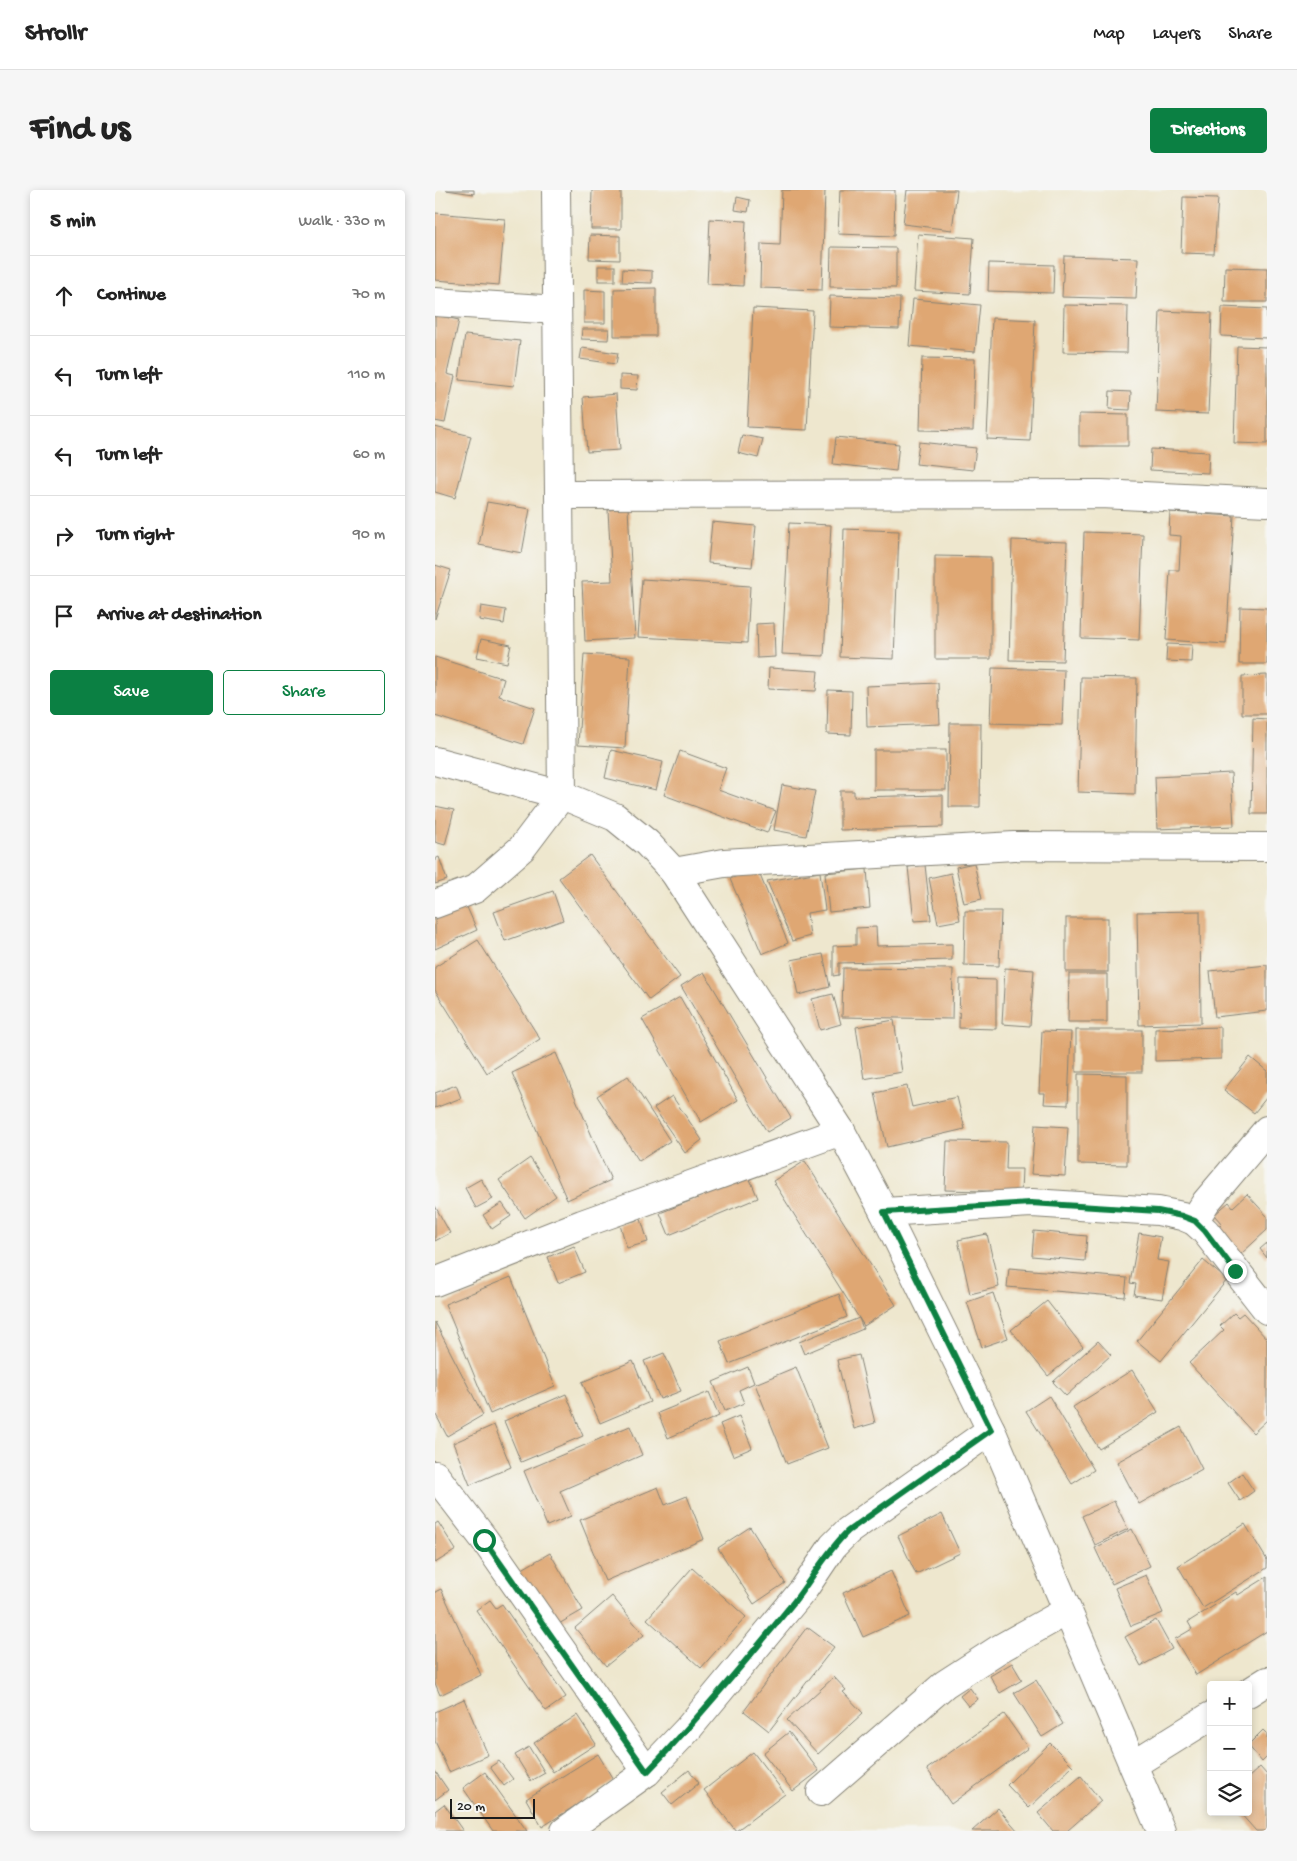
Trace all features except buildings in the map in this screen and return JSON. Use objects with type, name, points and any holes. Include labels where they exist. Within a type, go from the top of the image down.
[{"type":"street","points":[[435,904],[475,889],[522,848],[562,795],[556,190]]},
{"type":"street","points":[[435,302],[557,310]]},
{"type":"street","points":[[559,495],[1101,494],[1267,502]]},
{"type":"street","points":[[435,761],[562,795],[615,817],[647,843],[674,872],[841,1131],[884,1212],[991,1430],[1161,1831]]},
{"type":"street","points":[[674,872],[723,863],[1014,846],[1267,847]]},
{"type":"street","points":[[1195,1221],[1205,1202],[1267,1130]]},
{"type":"street","points":[[435,1282],[582,1224],[841,1131]]},
{"type":"street","points":[[884,1212],[1031,1203],[1158,1211],[1182,1216],[1195,1221],[1205,1231],[1267,1310]]},
{"type":"street","points":[[565,1831],[647,1772],[687,1730],[791,1605],[833,1546],[848,1531],[991,1430]]},
{"type":"street","points":[[435,1475],[484,1540],[647,1772]]},
{"type":"street","points":[[821,1792],[945,1684],[999,1649],[1067,1611]]},
{"type":"street","points":[[1252,1690],[1267,1681]]},
{"type":"street","points":[[1134,1764],[1207,1718]]},
{"type":"route","points":[[484,1540],[647,1772],[687,1730],[791,1605],[833,1546],[848,1531],[991,1430],[884,1212],[1031,1203],[1158,1211],[1195,1221],[1205,1231],[1235,1271]]}]
